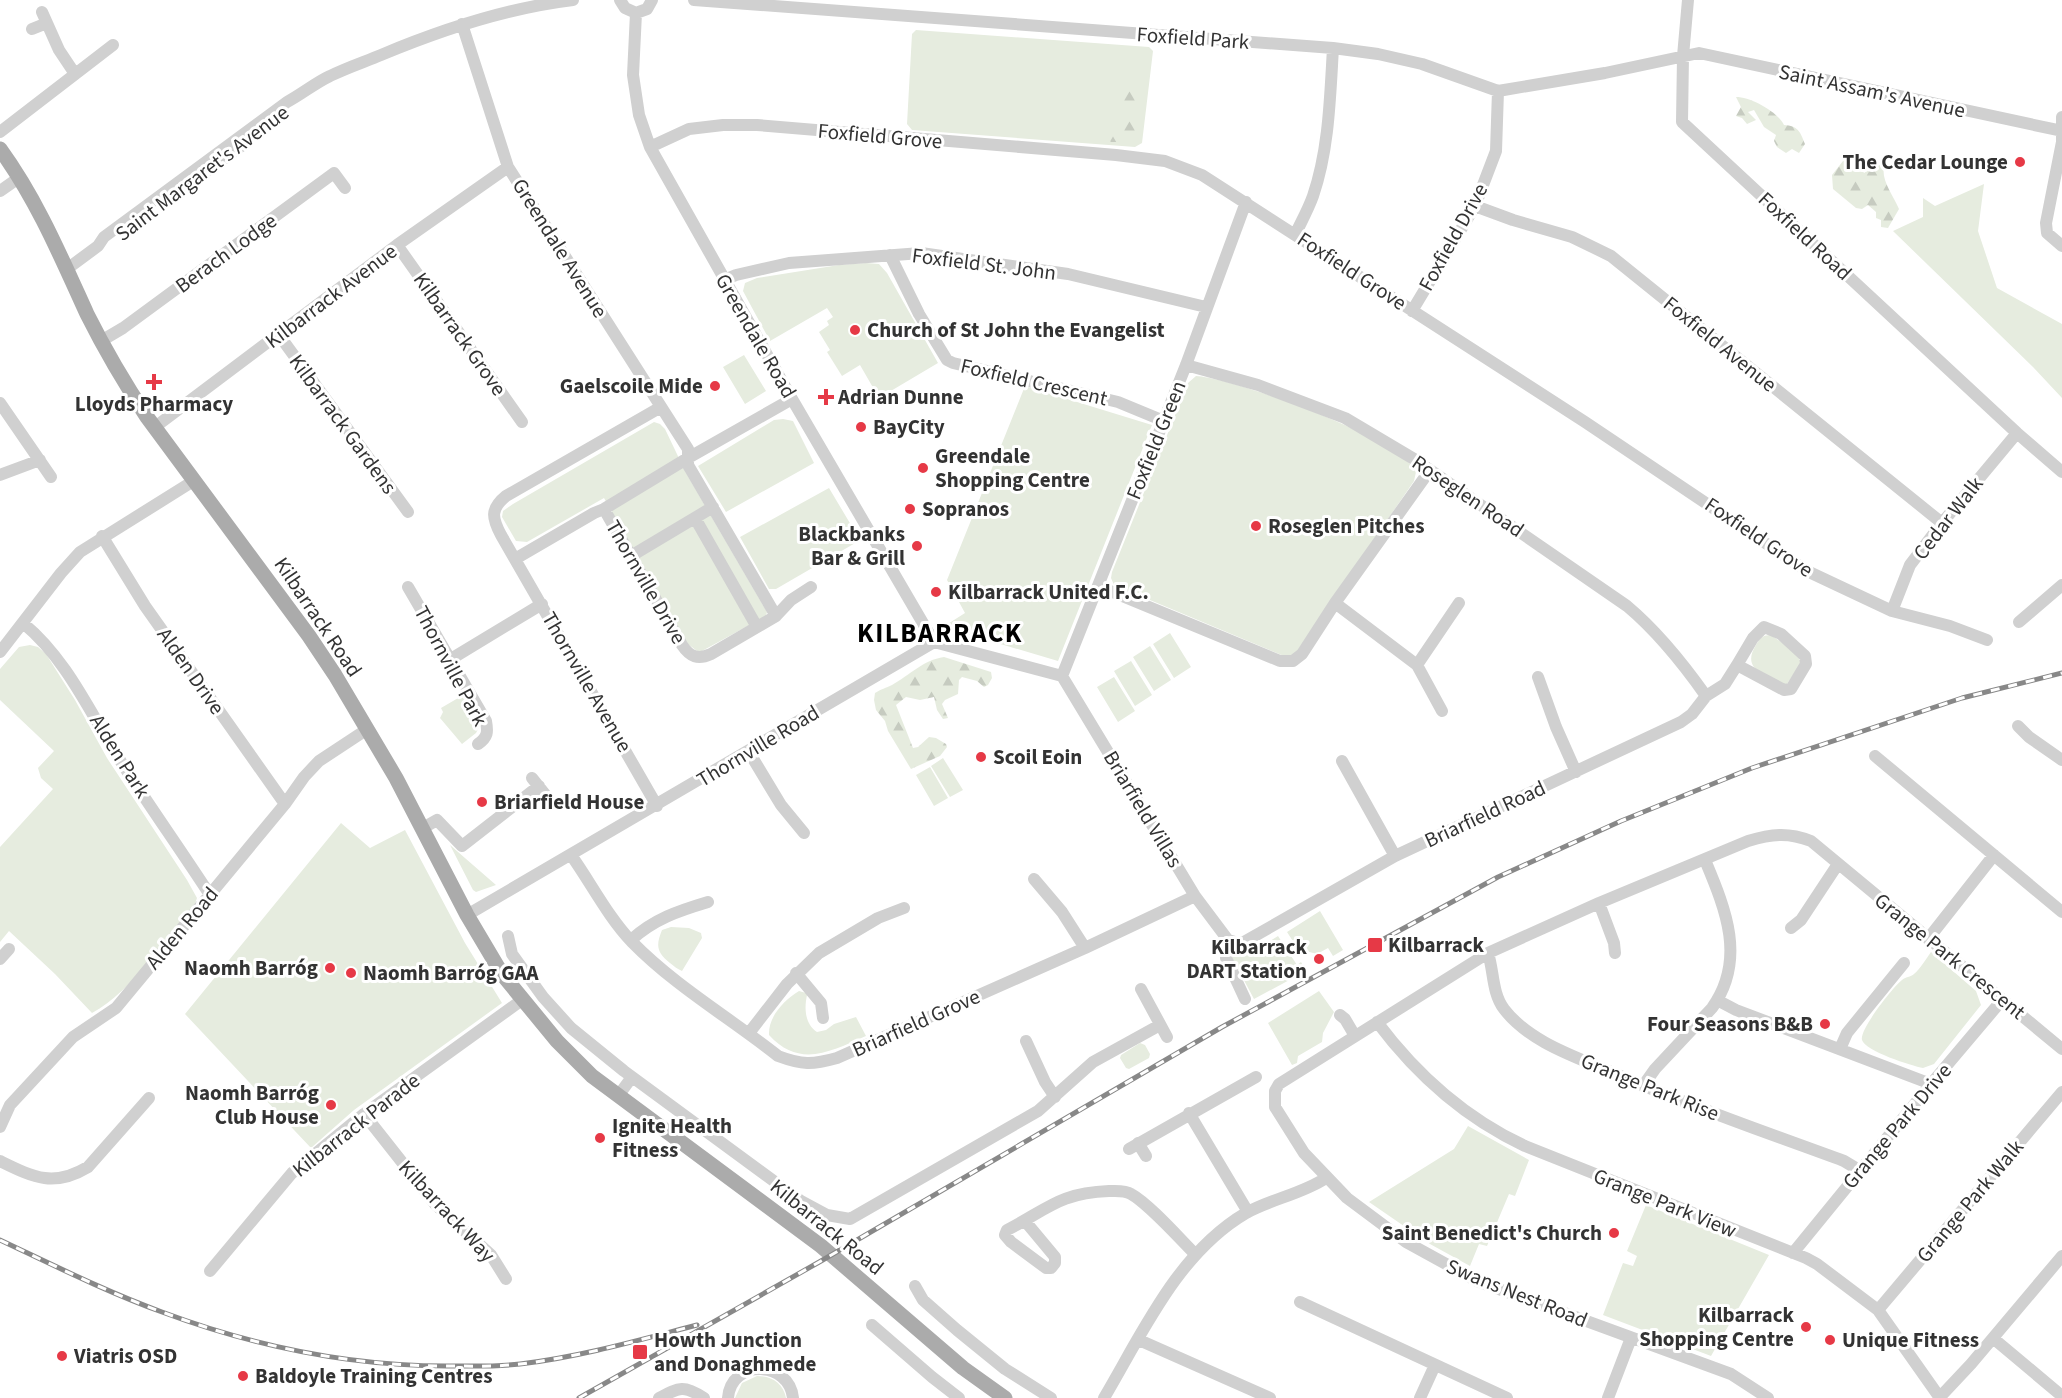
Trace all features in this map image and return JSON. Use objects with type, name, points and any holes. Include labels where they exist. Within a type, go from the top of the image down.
[{"type":"main road","name":"Kilbarrack Road","points":[[0,149],[38,207],[101,341],[126,386],[335,675],[396,778],[467,915],[502,974],[522,1000],[557,1041],[592,1076],[821,1246],[963,1368],[1005,1398]]},
{"type":"street","name":"Saint Margaret's Avenue","points":[[67,269],[98,246],[104,237],[287,102],[328,76],[462,24],[503,12],[573,0]]},
{"type":"street","points":[[620,0],[624,8],[636,13],[647,9],[652,0]]},
{"type":"street","name":"Foxfield Park","points":[[694,0],[1334,48],[1378,54],[1422,64],[1498,90],[1605,73],[1683,56]]},
{"type":"street","name":"Foxfield Road","points":[[1688,0],[1683,56],[1682,122],[2017,433],[2062,472]]},
{"type":"street","name":"Greendale Road","points":[[636,13],[633,75],[639,115],[650,147],[792,399],[934,642]]},
{"type":"street","points":[[32,29],[45,17],[59,50],[75,74]]},
{"type":"street","name":"Greendale Avenue","points":[[462,24],[508,167],[688,449],[688,465],[776,616]]},
{"type":"street","points":[[0,132],[113,45]]},
{"type":"street","points":[[1294,235],[1312,199],[1321,169],[1327,137],[1334,48]]},
{"type":"street","name":"Saint Assam's Avenue","points":[[1683,56],[1699,53],[2062,131]]},
{"type":"street","name":"Foxfield Drive","points":[[1412,310],[1475,206],[1496,151],[1498,90]]},
{"type":"street","points":[[2062,117],[2062,142],[2046,224],[2047,233],[2062,246]]},
{"type":"street","name":"Foxfield Grove","points":[[650,147],[689,129],[723,125],[757,125],[1116,155],[1165,160],[1184,167],[1202,175],[1246,202],[1605,435],[1807,571],[1892,611],[1950,626],[1987,640]]},
{"type":"street","name":"Kilbarrack Avenue","points":[[155,427],[397,245],[508,167]]},
{"type":"street","name":"Berach Lodge","points":[[101,341],[123,328],[334,173],[345,188]]},
{"type":"street","points":[[0,191],[20,177]]},
{"type":"street","name":"Foxfield Green","points":[[1062,676],[1186,365],[1246,202]]},
{"type":"street","name":"Foxfield Avenue","points":[[1475,206],[1572,237],[1611,256],[1942,523]]},
{"type":"street","name":"Kilbarrack Grove","points":[[397,245],[522,422]]},
{"type":"street","name":"Foxfield St. John","points":[[724,280],[735,275],[789,263],[921,253],[1068,274],[1206,307]]},
{"type":"street","name":"Foxfield Crescent","points":[[890,255],[919,314],[947,360],[1118,402],[1164,421]]},
{"type":"street","name":"Kilbarrack Gardens","points":[[279,335],[408,512]]},
{"type":"street","name":"Roseglen Road","points":[[1186,365],[1258,385],[1345,418],[1430,470],[1627,606],[1675,654],[1706,696]]},
{"type":"street","points":[[515,559],[594,513],[604,510],[688,458],[792,399]]},
{"type":"street","points":[[0,403],[51,477]]},
{"type":"street","name":"Thornville Avenue","points":[[657,806],[495,524],[494,514],[498,502],[661,407]]},
{"type":"street","name":"Cedar Walk","points":[[1892,611],[1910,565],[2017,433]]},
{"type":"street","points":[[0,475],[40,460]]},
{"type":"street","points":[[1098,586],[1280,661],[1293,661],[1302,654],[1335,603],[1430,470]]},
{"type":"street","points":[[0,652],[60,573],[80,552],[102,536],[195,480]]},
{"type":"street","points":[[631,556],[713,507]]},
{"type":"street","name":"Thornville Drive","points":[[604,510],[682,645],[694,657],[704,658],[776,616],[791,600],[811,587]]},
{"type":"street","points":[[695,518],[757,627]]},
{"type":"street","name":"Alden Drive","points":[[102,536],[145,606],[285,804]]},
{"type":"street","points":[[2019,622],[2062,585]]},
{"type":"street","name":"Thornville Park","points":[[408,587],[486,720],[488,733],[485,739],[478,744]]},
{"type":"street","points":[[1335,603],[1417,665],[1442,711]]},
{"type":"street","points":[[1417,665],[1459,603]]},
{"type":"street","points":[[451,659],[542,604]]},
{"type":"street","name":"Alden Park","points":[[22,623],[48,645],[70,676],[125,768],[210,895]]},
{"type":"street","name":"Briarfield Road","points":[[1228,940],[1244,942],[1395,856],[1681,722],[1692,714],[1706,696],[1725,684],[1753,638],[1764,627],[1781,634],[1805,656],[1806,664],[1791,689],[1784,690],[1737,665]]},
{"type":"street","points":[[934,642],[1062,676]]},
{"type":"street","name":"Thornville Road","points":[[467,915],[934,642]]},
{"type":"street","name":"Briarfield Villas","points":[[1062,676],[1195,896],[1228,940]]},
{"type":"street","points":[[1538,677],[1576,772]]},
{"type":"street","points":[[2018,726],[2029,737],[2062,760]]},
{"type":"street","name":"Alden Road","points":[[0,1127],[9,1105],[73,1037],[116,1008],[285,804],[304,777],[319,761],[366,730]]},
{"type":"street","points":[[749,752],[781,805],[804,832]]},
{"type":"street","points":[[1875,756],[2062,912]]},
{"type":"street","points":[[1342,761],[1395,856]]},
{"type":"street","points":[[423,828],[437,820],[462,846],[535,782],[552,803]]},
{"type":"street","name":"Grange Park Crescent","points":[[1377,1022],[1488,954],[1599,903],[1748,841],[1768,835],[1782,834],[1796,835],[1811,842],[2062,1048]]},
{"type":"street","name":"Briarfield Grove","points":[[571,855],[631,940],[674,978],[778,1056],[794,1062],[814,1065],[855,1050],[1085,948],[1195,896]]},
{"type":"street","points":[[1928,939],[1994,855]]},
{"type":"street","points":[[1643,1086],[1655,1069],[1717,1000],[1727,972],[1730,933],[1727,917],[1705,860]]},
{"type":"street","points":[[1791,928],[1801,920],[1838,864]]},
{"type":"street","points":[[1034,879],[1062,912],[1085,948]]},
{"type":"street","points":[[631,940],[652,923],[673,912],[708,902]]},
{"type":"street","points":[[1599,903],[1614,943],[1615,953]]},
{"type":"street","points":[[749,1033],[796,973],[819,952],[878,918],[904,908]]},
{"type":"street","name":"Kilbarrack Road","points":[[508,936],[512,954],[543,997],[571,1028],[632,1077],[801,1201],[827,1215],[850,1219],[1038,1111],[1055,1097]]},
{"type":"street","points":[[1228,940],[1226,958],[1245,999]]},
{"type":"street","name":"Grange Park Rise","points":[[1488,954],[1492,966],[1494,988],[1499,1001],[1518,1023],[1538,1037],[1578,1058],[1643,1086],[1844,1161],[1859,1170]]},
{"type":"street","points":[[1840,1049],[1847,1033],[1904,963]]},
{"type":"street","points":[[796,973],[821,1003],[823,1018]]},
{"type":"street","points":[[1142,988],[1167,1037]]},
{"type":"street","name":"Kilbarrack Parade","points":[[210,1271],[292,1173],[364,1114],[522,1000]]},
{"type":"street","points":[[1717,1000],[1736,1010],[1931,1084]]},
{"type":"street","name":"Grange Park Drive","points":[[1793,1253],[1859,1170],[2002,1000]]},
{"type":"street","points":[[1340,1016],[1345,1019],[1355,1036]]},
{"type":"street","name":"Swans Nest Road","points":[[1377,1022],[1287,1078],[1279,1084],[1275,1091],[1275,1107],[1286,1128],[1326,1178],[1362,1210],[1406,1242],[1477,1281],[1731,1374],[1768,1398]]},
{"type":"street","name":"Grange Park View","points":[[1377,1022],[1403,1055],[1447,1097],[1468,1114],[1500,1134],[1816,1264],[1878,1310],[1940,1398]]},
{"type":"street","points":[[1026,1041],[1045,1082],[1055,1097],[1093,1062],[1160,1025]]},
{"type":"street","points":[[618,1096],[632,1077]]},
{"type":"street","points":[[1146,1156],[1134,1146],[1189,1113],[1253,1079],[1256,1093]]},
{"type":"street","name":"Grange Park Walk","points":[[1878,1310],[2062,1092]]},
{"type":"street","points":[[0,1161],[35,1178],[64,1178],[76,1175],[88,1167],[149,1098]]},
{"type":"street","points":[[1189,1113],[1248,1212]]},
{"type":"street","name":"Kilbarrack Way","points":[[364,1114],[435,1204],[491,1255],[506,1279]]},
{"type":"street","points":[[1104,1398],[1181,1272],[1195,1254],[1211,1239],[1248,1212],[1326,1178]]},
{"type":"street","points":[[1025,1221],[1044,1207],[1070,1196],[1129,1192],[1195,1254]]},
{"type":"street","points":[[1940,1398],[1994,1339],[2062,1256]]},
{"type":"street","points":[[915,1286],[923,1300],[981,1350],[1005,1369],[1052,1398]]},
{"type":"street","points":[[1300,1302],[1507,1398]]},
{"type":"street","points":[[872,1325],[959,1398]]},
{"type":"street","points":[[1608,1398],[1632,1338]]},
{"type":"street","points":[[1994,1339],[2062,1396]]},
{"type":"street","points":[[1139,1340],[1270,1398]]},
{"type":"street","points":[[1420,1398],[1435,1365]]},
{"type":"street","points":[[728,1398],[732,1383],[740,1375],[760,1368],[780,1375],[788,1383],[793,1398]]},
{"type":"street","points":[[659,1398],[674,1390],[684,1388],[691,1389],[704,1398]]},
{"type":"green space","points":[[916,30],[1149,47],[1153,51],[1142,143],[1135,147],[912,130],[907,124],[912,34]]},
{"type":"green space","points":[[1131,85],[1143,88],[1143,93],[1136,97],[1136,102],[1141,106],[1139,113],[1142,129],[1130,142],[1111,142],[1108,139],[1112,132],[1109,123],[1116,118],[1120,121],[1124,88]]},
{"type":"green space","points":[[1736,97],[1763,106],[1776,115],[1784,125],[1798,130],[1805,144],[1799,153],[1792,149],[1786,153],[1777,147],[1774,141],[1776,135],[1764,127],[1754,110],[1748,112],[1756,120],[1747,124],[1742,118],[1736,116],[1741,107]]},
{"type":"green space","points":[[1849,157],[1857,160],[1864,173],[1876,164],[1884,166],[1886,183],[1899,209],[1888,228],[1881,227],[1881,220],[1876,218],[1876,212],[1868,205],[1862,209],[1856,208],[1833,189],[1832,175]]},
{"type":"green space","points":[[1984,184],[1978,231],[1997,288],[2062,324],[2062,398],[1893,231],[1923,217],[1923,198],[1935,206]]},
{"type":"green space","points":[[866,263],[879,264],[887,273],[938,363],[879,398],[860,365],[842,376],[827,352],[830,350],[819,332],[829,325],[827,321],[833,317],[827,308],[770,341],[743,291],[745,283],[757,278]]},
{"type":"green space","points":[[744,355],[766,391],[745,404],[723,367]]},
{"type":"green space","name":"Roseglen Pitches","points":[[1196,376],[1244,387],[1315,412],[1381,443],[1404,458],[1416,472],[1414,481],[1298,650],[1291,656],[1284,656],[1114,585],[1111,578],[1188,383]]},
{"type":"green space","points":[[1025,386],[1152,425],[1058,661],[943,627],[965,613],[947,580]]},
{"type":"green space","points":[[774,420],[793,421],[814,463],[726,512],[698,466]]},
{"type":"green space","points":[[654,422],[665,429],[686,473],[767,612],[766,616],[702,651],[697,651],[688,644],[604,498],[527,542],[516,541],[502,517],[503,511],[513,504]]},
{"type":"green space","points":[[829,488],[857,535],[855,537],[857,542],[776,589],[769,589],[740,537]]},
{"type":"green space","points":[[1170,633],[1191,667],[1174,678],[1153,644]]},
{"type":"green space","points":[[1771,635],[1797,653],[1801,663],[1787,684],[1782,684],[1762,674],[1751,660],[1759,640]]},
{"type":"green space","points":[[30,645],[38,647],[46,654],[107,758],[197,898],[195,904],[135,978],[92,1013],[9,931],[0,942],[0,847],[53,789],[41,778],[38,768],[54,751],[0,700],[0,669],[19,647]]},
{"type":"green space","points":[[1150,646],[1171,680],[1154,691],[1133,657]]},
{"type":"green space","points":[[944,657],[991,672],[992,678],[984,687],[977,681],[962,677],[959,680],[958,694],[945,700],[942,704],[948,718],[943,719],[937,710],[934,697],[920,700],[906,697],[896,705],[913,748],[918,747],[929,737],[936,738],[947,747],[940,756],[911,769],[888,731],[885,721],[876,710],[875,693],[923,665]]},
{"type":"green space","points":[[1131,661],[1152,695],[1135,706],[1114,671]]},
{"type":"green space","points":[[1114,677],[1135,711],[1118,722],[1097,687]]},
{"type":"green space","points":[[465,694],[481,723],[476,733],[462,744],[440,718],[443,712],[441,708]]},
{"type":"green space","points":[[943,758],[963,790],[950,797],[931,766]]},
{"type":"green space","points":[[930,767],[948,798],[934,806],[916,775]]},
{"type":"green space","name":"Naomh Barróg GAA","points":[[341,823],[370,848],[405,830],[465,943],[502,1003],[354,1110],[311,1148],[185,1014]]},
{"type":"green space","points":[[450,845],[496,885],[476,892],[473,890]]},
{"type":"green space","points":[[1320,911],[1343,950],[1333,956],[1328,948],[1317,954],[1298,949],[1287,932]]},
{"type":"green space","points":[[671,927],[689,928],[701,933],[702,938],[682,971],[665,959],[659,948],[662,930]]},
{"type":"green space","points":[[1278,936],[1297,965],[1301,962],[1306,971],[1254,999],[1231,956],[1254,951]]},
{"type":"green space","points":[[1931,952],[1976,991],[1981,1005],[1934,1064],[1923,1068],[1871,1049],[1862,1040],[1862,1035],[1885,999],[1902,980],[1916,972]]},
{"type":"green space","points":[[799,991],[807,995],[806,1016],[810,1025],[817,1032],[856,1017],[866,1036],[816,1054],[792,1052],[781,1045],[769,1035],[771,1022],[783,1004]]},
{"type":"green space","points":[[1319,991],[1334,1012],[1323,1033],[1322,1042],[1298,1056],[1297,1063],[1292,1065],[1268,1023]]},
{"type":"green space","points":[[1140,1043],[1145,1045],[1150,1054],[1149,1058],[1129,1069],[1126,1068],[1120,1058],[1121,1055]]},
{"type":"green space","points":[[1468,1126],[1529,1160],[1515,1196],[1509,1194],[1487,1246],[1479,1244],[1470,1266],[1430,1244],[1369,1202],[1454,1149]]},
{"type":"green space","points":[[1646,1205],[1769,1255],[1711,1356],[1603,1315],[1623,1263],[1633,1266],[1637,1256],[1627,1251]]},
{"type":"green space","points":[[757,1376],[776,1381],[786,1398],[735,1398],[742,1383]]},
{"type":"railway","points":[[579,1398],[821,1261],[1222,1027],[1498,877],[1621,821],[1752,768],[1962,698],[2062,673]]},
{"type":"railway","points":[[0,1240],[121,1296],[196,1324],[266,1344],[338,1358],[410,1365],[520,1364],[587,1353],[697,1325]]},
{"type":"place","name":"The Cedar Lounge","points":[[2020,162]]},
{"type":"place","name":"Church of St John the Evangelist","points":[[855,330]]},
{"type":"place","name":"Lloyds Pharmacy","points":[[154,382]]},
{"type":"place","name":"Gaelscoile Mide","points":[[715,386]]},
{"type":"place","name":"Adrian Dunne","points":[[826,397]]},
{"type":"place","name":"BayCity","points":[[861,427]]},
{"type":"place","name":"Greendale Shopping Centre","points":[[923,468]]},
{"type":"place","name":"Sopranos","points":[[910,509]]},
{"type":"place","name":"Roseglen Pitches","points":[[1256,526]]},
{"type":"place","name":"Blackbanks Bar & Grill","points":[[917,546]]},
{"type":"place","name":"Kilbarrack United F.C.","points":[[936,592]]},
{"type":"place","name":"Scoil Eoin","points":[[981,757]]},
{"type":"place","name":"Briarfield House","points":[[482,802]]},
{"type":"place","name":"Kilbarrack","points":[[1375,945]]},
{"type":"place","name":"Kilbarrack DART Station","points":[[1319,959]]},
{"type":"place","name":"Naomh Barróg","points":[[330,968]]},
{"type":"place","name":"Naomh Barróg GAA","points":[[351,973]]},
{"type":"place","name":"Four Seasons B&B","points":[[1825,1024]]},
{"type":"place","name":"Naomh Barróg Club House","points":[[331,1105]]},
{"type":"place","name":"Ignite Health Fitness","points":[[600,1138]]},
{"type":"place","name":"Saint Benedict's Church","points":[[1614,1233]]},
{"type":"place","name":"Kilbarrack Shopping Centre","points":[[1806,1327]]},
{"type":"place","name":"Unique Fitness","points":[[1830,1340]]},
{"type":"place","name":"Howth Junction and Donaghmede","points":[[640,1352]]},
{"type":"place","name":"Viatris OSD","points":[[62,1356]]},
{"type":"place","name":"Baldoyle Training Centres","points":[[243,1376]]},
{"type":"district","name":"KILBARRACK","points":[[940,633]]}]
